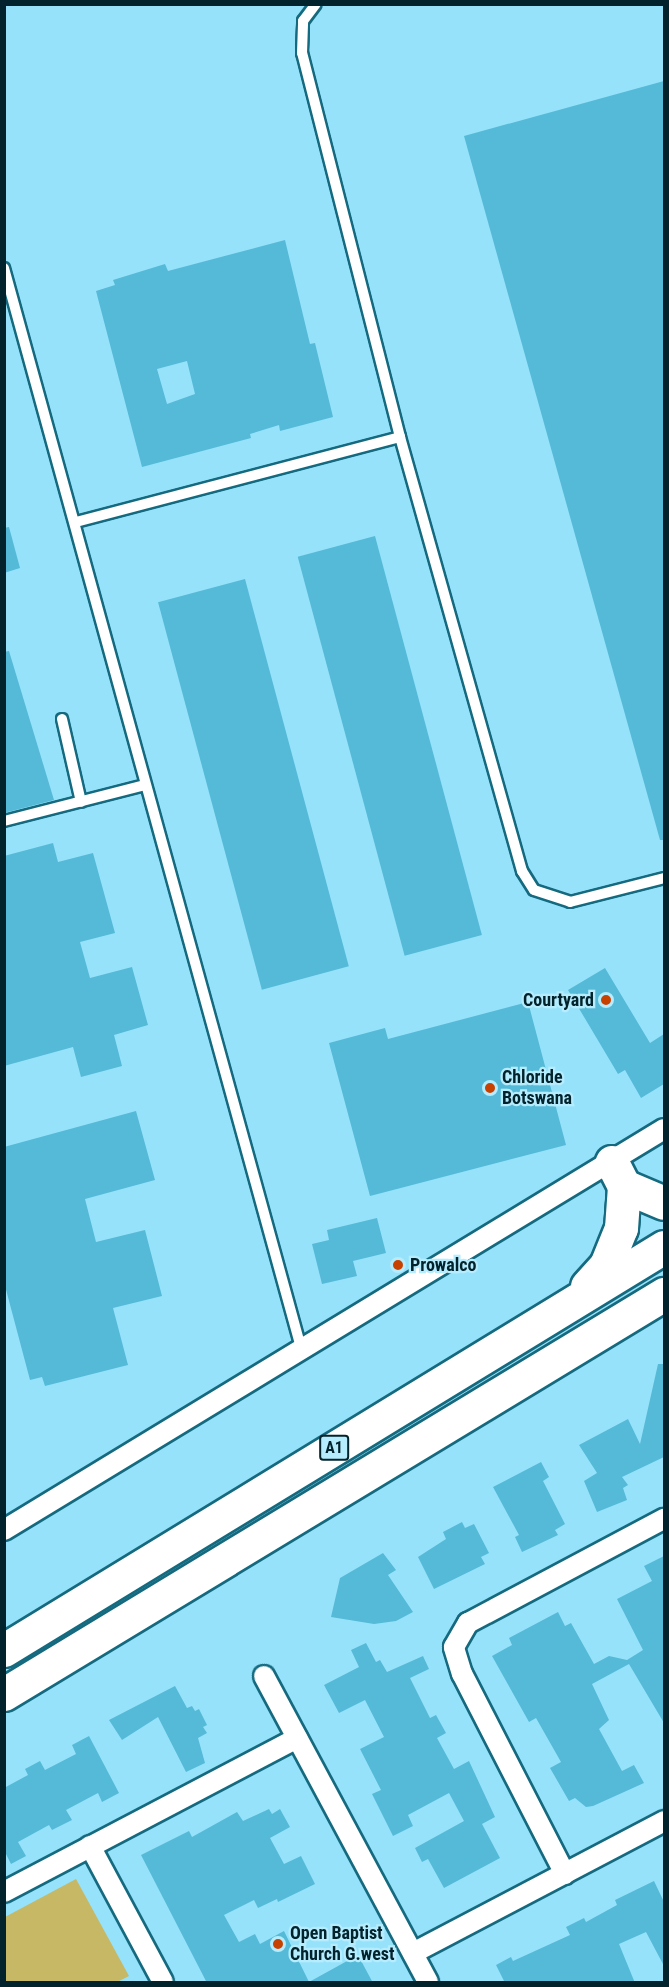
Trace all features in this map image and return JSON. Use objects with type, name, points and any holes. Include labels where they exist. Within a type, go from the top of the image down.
[{"type":"highway","points":[[618,1174],[664,1203]]},
{"type":"highway","points":[[548,1317],[589,1284],[606,1265],[621,1228],[618,1174]]},
{"type":"highway","name":"A1","points":[[4,1650],[664,1247]]},
{"type":"highway","name":"A1","points":[[4,1694],[664,1294]]},
{"type":"street","points":[[4,1530],[302,1351],[618,1174],[664,1129]]},
{"type":"street","points":[[565,1874],[462,1674],[454,1647],[468,1623],[664,1519]]},
{"type":"street","points":[[264,1676],[428,1983]]},
{"type":"street","points":[[4,1892],[297,1738]]},
{"type":"street","points":[[413,1953],[664,1821]]},
{"type":"street","points":[[90,1846],[163,1983]]},
{"type":"lane","points":[[316,4],[303,21],[302,53],[400,437],[522,871],[534,890],[570,902],[664,878]]},
{"type":"lane","points":[[4,268],[76,522],[145,785],[302,1351]]},
{"type":"lane","points":[[76,522],[400,437]]},
{"type":"lane","points":[[62,719],[81,802]]},
{"type":"lane","points":[[4,821],[145,785]]},
{"type":"shaded area","points":[[76,1879],[129,1976],[117,1982],[5,1982],[5,1917]]},
{"type":"building","points":[[664,81],[664,840],[660,840],[464,136]]},
{"type":"building","points":[[285,240],[310,344],[315,343],[333,417],[280,431],[279,425],[250,434],[251,438],[142,467],[96,291],[115,285],[113,280],[165,264],[168,271]],"holes":[[[187,361],[195,394],[167,404],[157,369]]]},
{"type":"building","points":[[9,527],[20,568],[4,573],[4,528]]},
{"type":"building","points":[[375,536],[482,935],[405,956],[298,557]]},
{"type":"building","points":[[245,579],[349,966],[262,990],[158,602]]},
{"type":"building","points":[[9,651],[54,800],[4,813],[4,652]]},
{"type":"building","points":[[53,843],[58,862],[93,853],[115,933],[80,942],[90,978],[132,967],[148,1025],[114,1035],[122,1066],[81,1077],[73,1047],[4,1066],[4,856]]},
{"type":"building","points":[[605,968],[650,1043],[664,1034],[664,1084],[641,1098],[625,1070],[618,1074],[568,990]]},
{"type":"building","points":[[528,1002],[566,1145],[370,1196],[329,1043],[385,1028],[388,1039]]},
{"type":"building","points":[[136,1111],[155,1180],[85,1199],[96,1242],[145,1230],[162,1296],[113,1308],[128,1365],[45,1386],[42,1377],[30,1380],[4,1282],[4,1147]]},
{"type":"building","points":[[377,1218],[386,1253],[353,1261],[357,1276],[322,1284],[312,1244],[329,1240],[327,1230]]},
{"type":"building","points":[[658,1364],[664,1364],[664,1457],[622,1477],[628,1485],[623,1488],[627,1500],[597,1512],[584,1481],[597,1473],[579,1445],[628,1419],[640,1444]]},
{"type":"building","points":[[541,1462],[549,1477],[543,1481],[565,1524],[555,1530],[558,1535],[522,1552],[515,1537],[519,1535],[493,1487]]},
{"type":"building","points":[[462,1522],[465,1528],[474,1524],[489,1553],[481,1557],[485,1564],[434,1589],[418,1557],[446,1539],[443,1532]]},
{"type":"building","points":[[383,1553],[396,1570],[388,1575],[413,1612],[396,1621],[374,1624],[331,1617],[340,1578]]},
{"type":"building","points":[[664,1556],[664,1723],[629,1664],[592,1684],[609,1720],[599,1729],[622,1771],[634,1765],[644,1783],[586,1807],[575,1798],[569,1801],[550,1768],[561,1762],[536,1718],[529,1722],[492,1656],[512,1645],[509,1638],[558,1612],[565,1626],[571,1623],[594,1664],[609,1656],[627,1660],[643,1650],[617,1599],[652,1581],[644,1566]]},
{"type":"building","points":[[366,1643],[376,1662],[380,1660],[387,1672],[423,1656],[429,1669],[410,1678],[430,1718],[436,1715],[446,1733],[437,1738],[454,1769],[469,1761],[495,1817],[482,1824],[500,1858],[444,1888],[428,1859],[422,1862],[415,1848],[464,1821],[449,1793],[408,1815],[413,1826],[393,1836],[372,1794],[381,1790],[360,1749],[384,1737],[365,1700],[339,1713],[324,1685],[359,1667],[351,1650]]},
{"type":"building","points":[[175,1686],[187,1708],[192,1706],[195,1711],[199,1709],[207,1725],[203,1727],[207,1733],[198,1738],[205,1763],[186,1772],[158,1717],[122,1740],[109,1720]]},
{"type":"building","points":[[89,1736],[119,1793],[102,1802],[98,1793],[66,1810],[72,1820],[52,1830],[49,1825],[18,1842],[26,1856],[11,1864],[4,1850],[4,1788],[28,1775],[25,1769],[40,1761],[45,1770],[76,1754],[72,1745]]},
{"type":"building","points":[[269,1809],[272,1814],[280,1809],[290,1827],[270,1838],[284,1864],[301,1856],[315,1884],[278,1902],[277,1899],[258,1908],[254,1900],[224,1915],[239,1942],[255,1934],[260,1944],[284,1931],[309,1982],[358,1955],[373,1983],[207,1983],[141,1855],[189,1831],[192,1837],[237,1812],[243,1821]]},
{"type":"building","points":[[654,1881],[664,1902],[664,1966],[646,1932],[619,1944],[635,1983],[505,1983],[496,1965],[511,1957],[513,1961],[570,1935],[566,1927],[584,1918],[586,1922],[617,1905],[615,1900]]},
{"type":"place","name":"Courtyard","points":[[606,1000]]},
{"type":"place","name":"Chloride Botswana","points":[[490,1088]]},
{"type":"place","name":"Prowalco","points":[[398,1265]]},
{"type":"place","name":"Open Baptist Church G.west","points":[[278,1944]]}]
